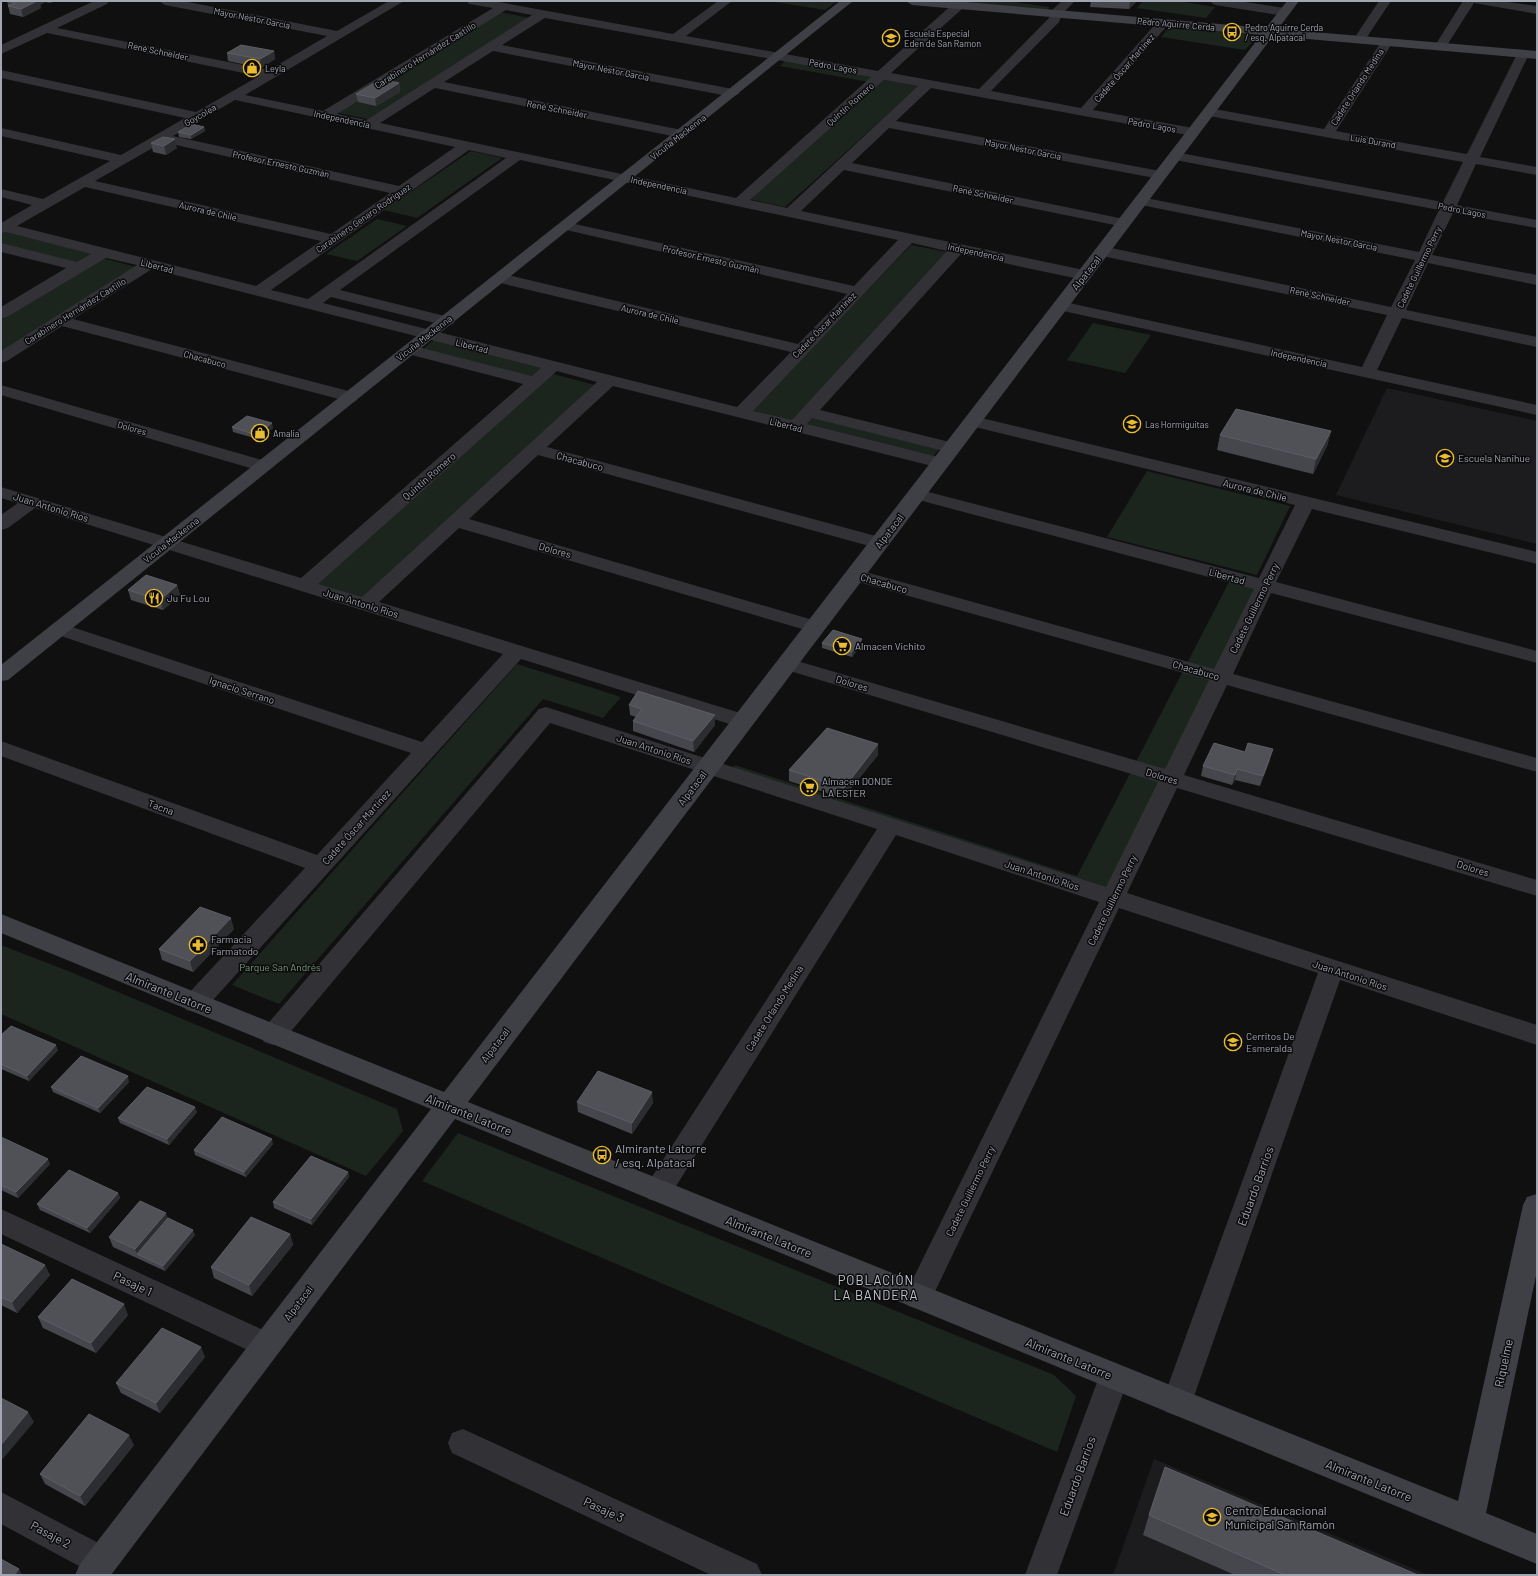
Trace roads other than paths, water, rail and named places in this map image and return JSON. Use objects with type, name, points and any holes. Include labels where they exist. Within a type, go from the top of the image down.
[{"type":"main road","name":"Vicuña Mackenna","points":[[1,674],[682,134],[847,1]]},
{"type":"main road","name":"Pedro Aguirre Cerda","points":[[912,1],[1440,47],[1533,53]]},
{"type":"main road","name":"Alpatacal","points":[[96,1568],[1289,6]]},
{"type":"main road","name":"Almirante Latorre","points":[[1,923],[1537,1549]]},
{"type":"main road","name":"Riquelme","points":[[1469,1521],[1537,1205]]},
{"type":"street","points":[[1,50],[103,1]]},
{"type":"street","name":"Mayor Néstor García","points":[[165,1],[339,35]]},
{"type":"street","name":"Goycolea","points":[[2,228],[398,1]]},
{"type":"street","name":"Pedro Lagos","points":[[473,1],[674,38],[871,84]]},
{"type":"street","points":[[674,38],[726,1]]},
{"type":"street","points":[[982,94],[1055,19],[1056,14],[1069,1]]},
{"type":"street","points":[[1215,1],[1289,6]]},
{"type":"street","points":[[1359,40],[1385,1]]},
{"type":"street","points":[[1440,47],[1469,1]]},
{"type":"street","points":[[1478,1],[1537,10]]},
{"type":"street","name":"Quintín Romero","points":[[740,202],[959,5]]},
{"type":"street","name":"Carabinero Hernández Castillo","points":[[326,115],[503,6]]},
{"type":"street","points":[[369,124],[543,14]]},
{"type":"street","name":"Cadete Óscar Martínez","points":[[1084,112],[1163,23]]},
{"type":"street","name":"René Schneider","points":[[46,28],[270,74]]},
{"type":"street","name":"Cadete Orlando Medina","points":[[1328,133],[1387,42]]},
{"type":"street","name":"Mayor Néstor García","points":[[490,47],[733,93]]},
{"type":"street","name":"Cadete Guillermo Perry","points":[[1367,373],[1471,159],[1533,53]]},
{"type":"street","name":"Pedro Lagos","points":[[773,61],[881,75],[1194,132]]},
{"type":"street","points":[[1,74],[197,116]]},
{"type":"street","name":"René Schneider","points":[[433,84],[682,134]]},
{"type":"street","points":[[790,213],[928,84]]},
{"type":"street","name":"Independencia","points":[[233,96],[1084,275]]},
{"type":"street","name":"Luis Durand","points":[[1209,112],[1537,171]]},
{"type":"street","name":"Mayor Néstor García","points":[[885,123],[1160,175]]},
{"type":"street","points":[[1,132],[122,159]]},
{"type":"street","name":"Profesor Ernesto Guzmán","points":[[160,137],[402,191]]},
{"type":"street","name":"Carabinero Genaro Rodríguez","points":[[258,292],[467,145]]},
{"type":"street","points":[[310,305],[517,156]]},
{"type":"street","name":"Pedro Lagos","points":[[1175,156],[1537,224]]},
{"type":"street","name":"René Schneider","points":[[841,165],[1124,223]]},
{"type":"street","name":"Aurora de Chile","points":[[82,182],[333,239]]},
{"type":"street","points":[[1,193],[45,204]]},
{"type":"street","name":"Mayor Néstor García","points":[[1141,201],[1537,280]]},
{"type":"street","name":"Profesor Ernesto Guzmán","points":[[566,226],[856,291]]},
{"type":"street","name":"Libertad","points":[[2,228],[103,252],[740,414],[795,427],[946,456]]},
{"type":"street","name":"Cadete Óscar Martínez","points":[[740,414],[800,349],[909,238]]},
{"type":"street","points":[[1,247],[79,267]]},
{"type":"street","points":[[795,427],[958,248]]},
{"type":"street","name":"René Schneider","points":[[1102,251],[1537,342]]},
{"type":"street","points":[[1,314],[103,252]]},
{"type":"street","name":"Carabinero Hernández Castillo","points":[[1,358],[149,264]]},
{"type":"street","name":"Aurora de Chile","points":[[500,278],[800,349]]},
{"type":"street","points":[[328,292],[447,320]]},
{"type":"street","name":"Independencia","points":[[1060,306],[1537,410]]},
{"type":"street","name":"Chacabuco","points":[[60,321],[350,397]]},
{"type":"street","name":"Libertad","points":[[410,350],[535,382]]},
{"type":"street","name":"Quintín Romero","points":[[304,585],[553,366]]},
{"type":"street","points":[[366,604],[609,380]]},
{"type":"street","name":"Dolores","points":[[1,390],[263,466]]},
{"type":"street","name":"Libertad","points":[[808,412],[946,456]]},
{"type":"street","name":"Aurora de Chile","points":[[973,421],[1537,558]]},
{"type":"street","name":"Chacabuco","points":[[535,449],[880,543]]},
{"type":"street","name":"Juan Antonio Ríos","points":[[1,492],[743,721]]},
{"type":"street","name":"Libertad","points":[[917,494],[1537,657]]},
{"type":"street","points":[[1,524],[33,501]]},
{"type":"street","name":"Cadete Guillermo Perry","points":[[918,1297],[1306,502]]},
{"type":"street","name":"Dolores","points":[[456,521],[816,627]]},
{"type":"street","name":"Chacabuco","points":[[854,575],[1537,765]]},
{"type":"street","name":"Ignacio Serrano","points":[[59,628],[426,751]]},
{"type":"street","name":"Cadete Óscar Martínez","points":[[196,1003],[517,651]]},
{"type":"street","name":"Dolores","points":[[787,664],[1537,888]]},
{"type":"street","name":"Juan Antonio Ríos","points":[[273,1035],[546,714],[1537,1035]]},
{"type":"street","name":"Tacna","points":[[1,748],[322,865]]},
{"type":"street","name":"Cadete Orlando Medina","points":[[658,1191],[890,826]]},
{"type":"street","name":"Eduardo Barrios","points":[[1177,1402],[1332,969]]},
{"type":"street","name":"Pasaje 1","points":[[1,1221],[266,1345]]},
{"type":"street","name":"Eduardo Barrios","points":[[1041,1575],[1114,1377]]},
{"type":"street","name":"Pasaje 3","points":[[463,1443],[746,1575]]},
{"type":"street","name":"Pasaje 2","points":[[1,1507],[96,1568]]},
{"type":"place","name":"Pedro Aguirre Cerda / esq. Alpatacal","points":[[1232,32]]},
{"type":"place","name":"Escuela Especial Eden de San Ramon","points":[[891,38]]},
{"type":"place","name":"Leyla","points":[[252,68]]},
{"type":"place","name":"Las Hormiguitas","points":[[1132,424]]},
{"type":"place","name":"Amalia","points":[[260,433]]},
{"type":"place","name":"Escuela Nanihue","points":[[1445,458]]},
{"type":"place","name":"Ju Fu Lou","points":[[154,598]]},
{"type":"place","name":"Almacen Vichito","points":[[842,646]]},
{"type":"place","name":"Almacen DONDE LA ESTER","points":[[809,787]]},
{"type":"place","name":"Farmacia Farmatodo","points":[[198,945]]},
{"type":"place","name":"Cerritos De Esmeralda","points":[[1233,1042]]},
{"type":"place","name":"Almirante Latorre / esq. Alpatacal","points":[[602,1155]]},
{"type":"place","name":"Centro Educacional Municipal San Ramón","points":[[1212,1517]]},
{"type":"district","name":"POBLACIÓN LA BANDERA","points":[[876,1288]]},
{"type":"park label","name":"Parque San Andrés","points":[[280,967]]}]
